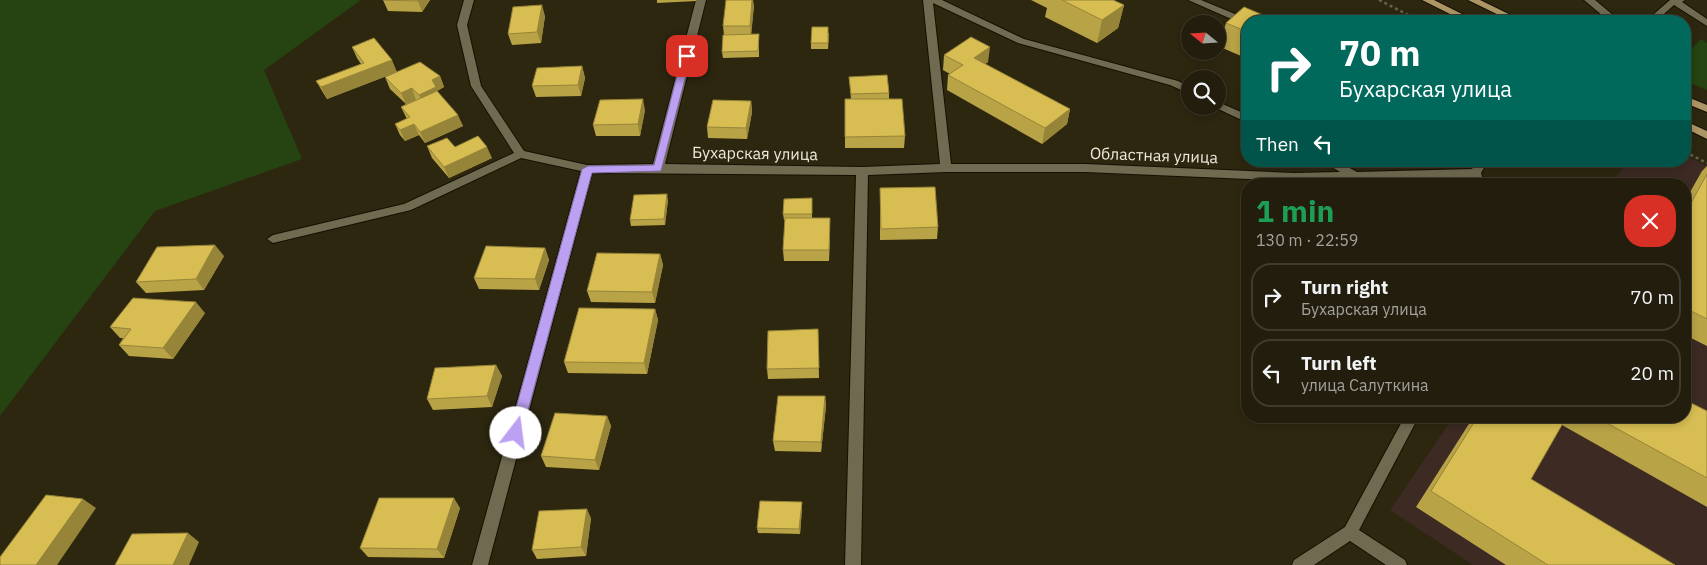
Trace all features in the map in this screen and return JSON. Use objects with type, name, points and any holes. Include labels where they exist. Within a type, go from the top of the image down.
[{"type":"main road","points":[[1427,0],[1458,15]]},
{"type":"main road","points":[[1473,0],[1505,15]]},
{"type":"main road","points":[[1691,102],[1707,109]]},
{"type":"main road","points":[[1691,127],[1707,135]]},
{"type":"street","points":[[273,239],[407,207],[520,154],[476,86],[462,25],[469,0]]},
{"type":"street","points":[[658,168],[701,0]]},
{"type":"street","points":[[928,0],[946,168]]},
{"type":"street","points":[[935,0],[1021,41],[1181,86]]},
{"type":"street","points":[[1193,0],[1241,20]]},
{"type":"street","points":[[1589,0],[1608,15]]},
{"type":"street","points":[[1658,15],[1677,0],[1707,23]]},
{"type":"street","points":[[1226,109],[1241,116]]},
{"type":"street","name":"Бухарская улица","points":[[520,154],[588,169],[658,168],[862,171]]},
{"type":"street","points":[[1339,167],[1355,176]]},
{"type":"street","name":"Областная улица","points":[[862,171],[946,168],[1085,168],[1294,177],[1476,178]]},
{"type":"street","points":[[480,565],[588,169]]},
{"type":"street","points":[[853,565],[862,171]]},
{"type":"street","points":[[1300,565],[1350,532],[1408,423]]},
{"type":"street","points":[[1350,532],[1399,565]]},
{"type":"path","points":[[1379,0],[1408,15]]},
{"type":"path","points":[[1691,155],[1707,163]]},
{"type":"shaded area","points":[[1691,159],[1707,166],[1707,565],[1473,565],[1390,510],[1449,423],[1691,423],[1691,178],[1615,178],[1623,167],[1691,167]]},
{"type":"green space","points":[[0,0],[361,0],[264,70],[302,159],[155,211],[0,416]]},
{"type":"green space","points":[[1701,39],[1707,43],[1707,90],[1691,83],[1691,50]]},
{"type":"building","points":[[383,0],[418,0],[418,1]]},
{"type":"building","points":[[726,0],[752,0],[750,26],[723,26]]},
{"type":"building","points":[[1062,0],[1113,0],[1124,5],[1102,20]]},
{"type":"building","points":[[542,5],[537,32],[508,34],[513,7]]},
{"type":"building","points":[[1244,7],[1263,15],[1241,15],[1241,29],[1226,23]]},
{"type":"building","points":[[812,27],[828,27],[828,43],[811,43]]},
{"type":"building","points":[[759,34],[758,51],[722,52],[723,35]]},
{"type":"building","points":[[971,37],[990,47],[974,58],[1070,109],[1045,128],[948,75],[963,65],[944,55]]},
{"type":"building","points":[[374,38],[392,60],[321,87],[316,81],[364,63],[352,47]]},
{"type":"building","points":[[420,62],[440,76],[432,80],[436,87],[419,95],[412,88],[401,93],[385,77]]},
{"type":"building","points":[[582,66],[578,85],[532,86],[537,68]]},
{"type":"building","points":[[887,75],[889,93],[851,94],[849,77]]},
{"type":"building","points":[[437,91],[458,115],[420,132],[414,124],[400,130],[395,124],[410,117],[401,107]]},
{"type":"building","points":[[643,99],[638,124],[593,125],[600,100]]},
{"type":"building","points":[[845,99],[902,99],[905,136],[845,137]]},
{"type":"building","points":[[713,100],[751,101],[746,128],[707,127]]},
{"type":"building","points":[[478,136],[487,147],[444,167],[427,146],[447,138],[455,147]]},
{"type":"building","points":[[1707,174],[1707,319],[1691,311],[1691,203]]},
{"type":"building","points":[[935,187],[938,227],[881,229],[880,188]]},
{"type":"building","points":[[667,194],[664,219],[630,220],[634,195]]},
{"type":"building","points":[[812,198],[812,214],[783,214],[784,199]]},
{"type":"building","points":[[785,218],[830,218],[829,250],[783,250]]},
{"type":"building","points":[[215,245],[196,279],[136,282],[157,247]]},
{"type":"building","points":[[486,246],[545,248],[535,279],[474,278]]},
{"type":"building","points":[[597,253],[660,254],[652,292],[587,291]]},
{"type":"building","points":[[133,298],[196,302],[163,348],[119,345],[131,329],[110,327]]},
{"type":"building","points":[[579,308],[655,309],[644,363],[564,362]]},
{"type":"building","points":[[818,329],[819,368],[767,369],[768,331]]},
{"type":"building","points":[[496,365],[487,396],[427,399],[435,368]]},
{"type":"building","points":[[778,396],[825,396],[821,442],[773,441]]},
{"type":"building","points":[[1691,403],[1707,411],[1707,478],[1607,423],[1691,423]]},
{"type":"building","points":[[555,413],[607,416],[595,460],[541,456]]},
{"type":"building","points":[[1474,423],[1563,423],[1531,479],[1675,565],[1548,565],[1431,491]]},
{"type":"building","points":[[46,495],[83,499],[36,565],[0,565],[0,557]]},
{"type":"building","points":[[379,498],[454,498],[437,549],[360,548]]},
{"type":"building","points":[[760,501],[802,502],[799,529],[757,528]]},
{"type":"building","points":[[587,509],[581,547],[532,550],[539,511]]},
{"type":"building","points":[[188,533],[173,565],[115,565],[132,534]]},
{"type":"route","points":[[516,433],[588,169],[658,168],[687,56]]}]
